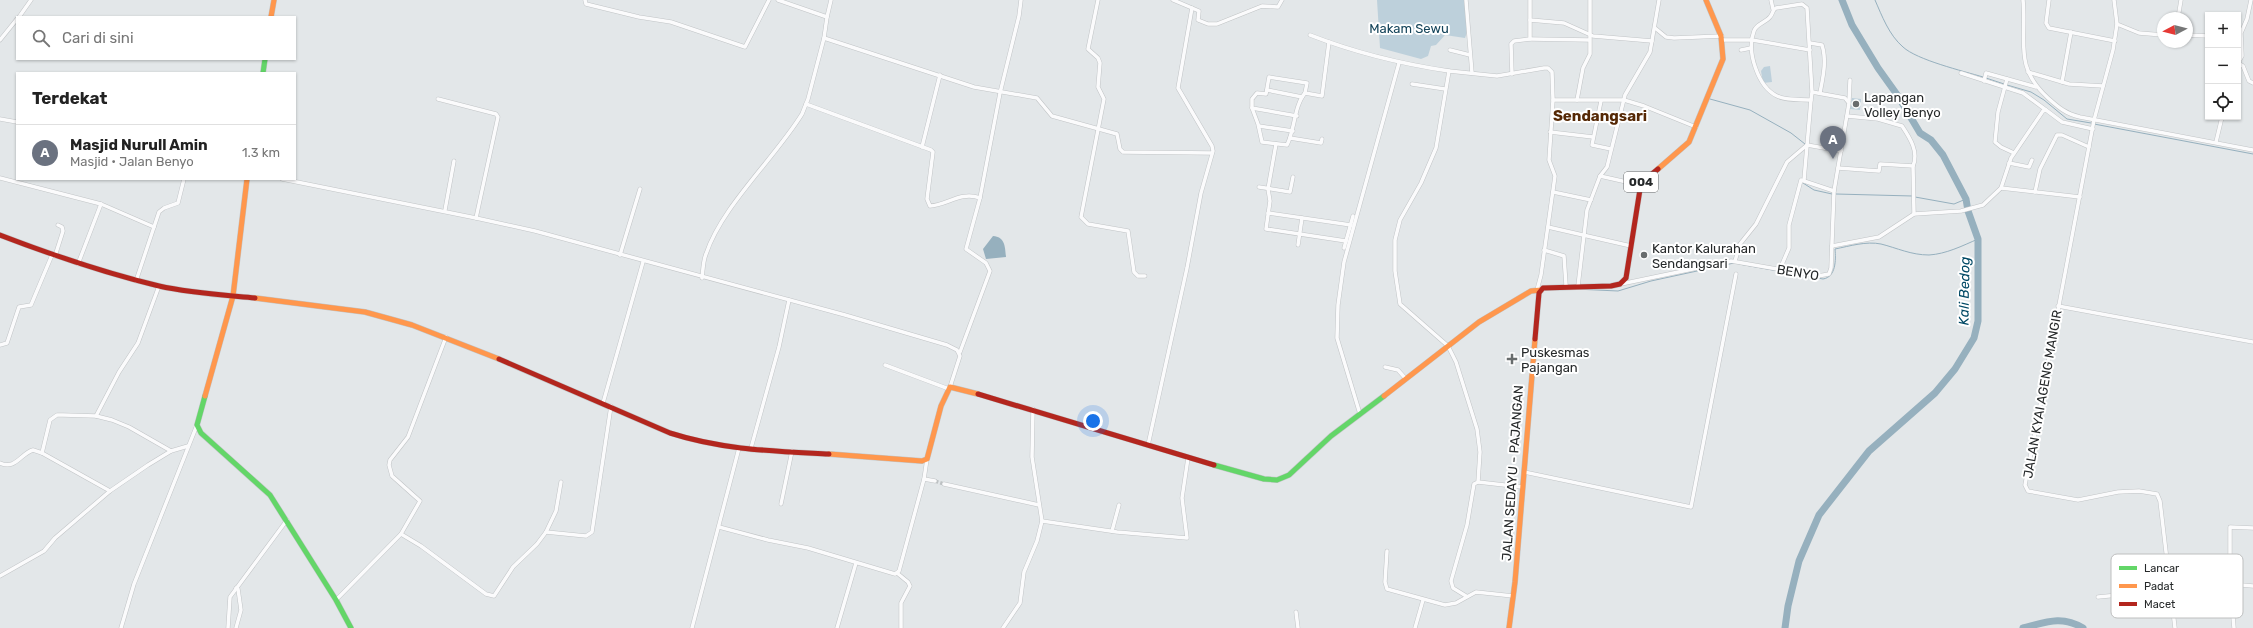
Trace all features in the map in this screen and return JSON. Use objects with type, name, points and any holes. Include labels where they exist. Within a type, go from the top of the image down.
[{"type":"street","points":[[19,16],[31,0]]},
{"type":"street","points":[[271,16],[274,0]]},
{"type":"street","points":[[585,0],[586,4],[639,17],[677,23],[744,47],[769,0]]},
{"type":"street","points":[[778,0],[827,17]]},
{"type":"street","points":[[702,278],[705,254],[713,237],[741,195],[801,116],[806,104],[824,38],[831,0]]},
{"type":"street","points":[[897,573],[924,479],[927,459],[941,406],[950,388],[960,352],[990,271],[989,266],[966,249],[980,198],[1000,93],[1019,16],[1021,0]]},
{"type":"street","points":[[1098,0],[1088,49],[1098,58],[1100,63],[1098,87],[1104,99],[1081,217],[1088,224],[1128,231],[1134,272],[1138,276],[1145,276]]},
{"type":"street","points":[[1173,0],[1199,11],[1198,20],[1212,24],[1262,6],[1278,7],[1282,0]]},
{"type":"street","points":[[1466,0],[1472,73]]},
{"type":"street","points":[[1530,0],[1530,39]]},
{"type":"street","points":[[1577,100],[1583,68],[1589,58],[1590,0]]},
{"type":"street","points":[[1578,286],[1588,210],[1600,176],[1607,167],[1625,95],[1648,58],[1655,28],[1659,0]]},
{"type":"street","name":"004","points":[[1620,284],[1627,275],[1640,185],[1683,149],[1696,127],[1723,59],[1722,38],[1706,0]]},
{"type":"street","points":[[1771,0],[1773,9],[1771,16],[1754,30],[1751,48],[1763,84],[1771,92],[1783,98],[1811,100]]},
{"type":"street","points":[[2023,0],[2023,53],[2028,72],[2046,110],[2062,122],[2093,127]]},
{"type":"street","points":[[2049,0],[2047,26],[2115,41]]},
{"type":"street","name":"JALAN KYAI AGENG MANGIR","points":[[2114,0],[2117,24],[2115,41],[2089,146],[2058,306],[2026,488],[2028,491],[2078,500],[2118,492],[2139,491],[2156,494],[2160,501],[2166,554]]},
{"type":"street","points":[[2179,12],[2181,0]]},
{"type":"street","points":[[2241,58],[2241,33],[2247,19],[2251,0]]},
{"type":"street","points":[[1773,9],[1802,4],[1806,7],[1810,43],[1812,92],[1803,180],[1799,185],[1789,225],[1789,248],[1780,269]]},
{"type":"street","points":[[1148,445],[1187,268],[1201,193],[1212,153],[1212,146],[1178,88],[1192,8]]},
{"type":"street","points":[[0,40],[16,20]]},
{"type":"street","points":[[1530,20],[1557,21],[1589,35],[1652,41]]},
{"type":"street","points":[[2117,24],[2139,32],[2157,34]]},
{"type":"street","points":[[1655,28],[1666,37],[1752,40],[1810,50]]},
{"type":"street","points":[[2062,82],[2071,32]]},
{"type":"street","points":[[1310,35],[1399,63],[1484,76],[1512,74],[1544,68],[1550,70],[1553,76],[1553,100],[1549,160],[1555,176],[1539,290]]},
{"type":"street","points":[[2193,35],[2205,36]]},
{"type":"street","points":[[824,38],[974,86],[1000,93],[1037,98],[1052,116],[1117,134],[1120,150],[1127,153],[1212,153]]},
{"type":"street","points":[[1512,74],[1512,43],[1530,39],[1589,40]]},
{"type":"street","points":[[1306,92],[1322,96],[1329,42]]},
{"type":"street","points":[[1810,43],[1816,42],[1822,45],[1824,52],[1824,67],[1820,93]]},
{"type":"street","points":[[1741,50],[1751,48]]},
{"type":"street","points":[[1450,50],[1470,55]]},
{"type":"street","points":[[263,72],[265,60]]},
{"type":"street","points":[[1360,414],[1336,338],[1338,305],[1344,262],[1399,63]]},
{"type":"street","points":[[2241,65],[2243,66],[2249,81],[2253,83]]},
{"type":"street","points":[[1450,71],[1445,89],[1436,148],[1421,183],[1400,220],[1394,252],[1400,304],[1448,346],[1456,362],[1477,429],[1480,452],[1478,482]]},
{"type":"street","points":[[2028,72],[2062,82],[2083,86],[2103,86]]},
{"type":"street","points":[[1984,80],[1986,73],[2023,94],[2041,98],[2064,112],[2080,117],[2253,150]]},
{"type":"street","points":[[922,147],[940,74]]},
{"type":"street","points":[[1961,74],[2006,84],[2036,87]]},
{"type":"street","points":[[1269,77],[1307,83],[1306,92],[1302,98],[1293,131],[1287,145],[1262,142],[1259,126],[1252,108],[1252,99],[1257,93],[1266,94],[1269,77]]},
{"type":"street","name":"BENYO","points":[[1620,284],[1735,261],[1824,276],[1829,274],[1831,268],[1834,194],[1849,103],[1850,80]]},
{"type":"street","points":[[1412,84],[1445,89]]},
{"type":"street","points":[[2006,84],[1999,108],[1995,142],[2001,147],[2014,153]]},
{"type":"street","points":[[1267,90],[1302,98]]},
{"type":"street","points":[[1812,92],[1845,98],[1849,103]]},
{"type":"street","points":[[438,99],[496,114],[498,117],[476,218]]},
{"type":"street","points":[[1553,100],[1624,100],[1644,106],[1696,127]]},
{"type":"street","points":[[1601,101],[1592,145],[1611,149]]},
{"type":"street","points":[[806,104],[933,152],[928,204],[930,206],[938,206],[944,201],[962,197],[974,196],[980,198]]},
{"type":"street","points":[[1252,108],[1297,116]]},
{"type":"street","points":[[1832,246],[1879,238],[1914,214],[1961,211],[1983,204],[2001,188],[2009,163],[2014,153],[2041,112],[2046,110]]},
{"type":"street","points":[[1847,116],[1878,119],[1902,126],[1915,151],[1915,161],[1913,166],[1914,214]]},
{"type":"street","points":[[0,119],[16,122]]},
{"type":"street","points":[[2216,142],[2221,120]]},
{"type":"street","points":[[1259,126],[1293,131]]},
{"type":"street","points":[[1550,132],[1593,137]]},
{"type":"street","points":[[2035,192],[2040,168],[2057,135],[2062,135],[2089,146]]},
{"type":"street","points":[[1290,138],[1321,143],[1322,139]]},
{"type":"street","points":[[1276,144],[1268,189],[1266,229],[1346,241]]},
{"type":"street","points":[[1807,145],[1841,151]]},
{"type":"street","points":[[1735,261],[1740,244],[1756,224],[1787,162],[1807,145]]},
{"type":"street","points":[[2009,163],[2029,167],[2032,160]]},
{"type":"street","points":[[445,210],[454,161]]},
{"type":"street","points":[[1838,168],[1879,170],[1880,164],[1913,166]]},
{"type":"street","points":[[1600,176],[1640,185]]},
{"type":"street","points":[[1259,187],[1290,192],[1292,177]]},
{"type":"street","points":[[0,178],[101,204],[154,227]]},
{"type":"street","points":[[136,281],[154,227],[162,210],[178,203],[184,180]]},
{"type":"street","points":[[121,628],[134,584],[197,425],[233,296],[247,180]]},
{"type":"street","points":[[287,180],[445,210],[535,231],[934,341],[947,345],[960,352]]},
{"type":"street","points":[[1803,180],[1834,194]]},
{"type":"street","points":[[2001,188],[2080,197]]},
{"type":"street","points":[[620,255],[640,189]]},
{"type":"street","points":[[1553,192],[1591,200]]},
{"type":"street","points":[[78,264],[101,204]]},
{"type":"street","points":[[1268,213],[1351,225]]},
{"type":"street","points":[[1344,248],[1353,216]]},
{"type":"street","points":[[1298,245],[1302,218]]},
{"type":"street","points":[[0,345],[7,343],[19,307],[31,305],[63,230],[62,227],[58,225]]},
{"type":"street","points":[[1548,227],[1585,234],[1631,246]]},
{"type":"street","points":[[0,236],[78,264],[136,281],[159,286],[365,312],[412,325],[604,403],[677,436],[723,447],[913,461],[927,459]]},
{"type":"street","points":[[1544,250],[1564,256],[1566,285]]},
{"type":"street","points":[[604,403],[643,262]]},
{"type":"street","points":[[1524,472],[1691,507],[1736,274]]},
{"type":"street","points":[[885,365],[950,388],[1033,409],[1188,458],[1264,479],[1283,478],[1360,414],[1479,322],[1531,292],[1566,285],[1603,287],[1620,284]]},
{"type":"street","points":[[96,416],[119,372],[138,343],[159,286]]},
{"type":"street","name":"JALAN SEDAYU - PAJANGAN","points":[[1509,628],[1539,290]]},
{"type":"street","points":[[751,448],[779,347],[789,300]]},
{"type":"street","points":[[2058,306],[2253,342]]},
{"type":"street","points":[[336,600],[401,534],[420,501],[392,476],[389,469],[390,460],[408,437],[446,338]]},
{"type":"street","points":[[1385,366],[1398,370],[1406,379]]},
{"type":"street","points":[[546,532],[586,536],[592,532],[611,406]]},
{"type":"street","points":[[1003,628],[1020,604],[1024,572],[1037,541],[1042,521],[1032,457],[1033,409]]},
{"type":"street","points":[[42,453],[50,420],[54,416],[63,415],[96,416],[129,427],[171,451]]},
{"type":"street","points":[[197,425],[201,433],[267,490],[287,520],[350,625],[344,628]]},
{"type":"street","points":[[0,576],[44,551],[55,538],[110,492],[171,451],[188,446]]},
{"type":"street","points":[[692,628],[739,448]]},
{"type":"street","points":[[0,463],[6,466],[12,464],[31,451],[42,453],[110,492]]},
{"type":"street","points":[[781,504],[792,451]]},
{"type":"street","points":[[1042,521],[1112,531],[1187,538],[1182,498],[1188,458]]},
{"type":"street","points":[[924,479],[935,481]]},
{"type":"street","points":[[401,534],[491,597],[495,595],[513,567],[546,532],[556,511],[562,482]]},
{"type":"street","points":[[1466,596],[1453,588],[1451,581],[1467,525],[1474,484],[1478,482],[1522,487]]},
{"type":"street","points":[[944,484],[1039,505]]},
{"type":"street","points":[[1112,531],[1119,505]]},
{"type":"street","points":[[228,628],[229,599],[287,520]]},
{"type":"street","points":[[719,527],[768,540],[808,548],[891,574],[897,573],[908,582],[910,586],[901,603],[901,628]]},
{"type":"street","points":[[2230,554],[2230,528],[2253,528]]},
{"type":"street","points":[[1387,551],[1386,587],[1423,600],[1451,605],[1466,596],[1478,592],[1513,596]]},
{"type":"street","points":[[838,628],[856,563]]},
{"type":"street","points":[[2243,585],[2253,586]]},
{"type":"street","points":[[236,588],[238,589],[242,610],[236,628]]},
{"type":"street","points":[[2098,597],[2111,596]]},
{"type":"street","points":[[1415,628],[1423,600]]},
{"type":"street","points":[[1296,612],[1298,628]]},
{"type":"street","name":"JALAN KYAI AGENG MANGIR","points":[[2173,618],[2174,628]]},
{"type":"street","points":[[2233,618],[2234,628]]},
{"type":"green space","name":"Makam Sewu","points":[[1377,0],[1465,0],[1467,32],[1465,38],[1445,35],[1436,45],[1431,46],[1428,56],[1421,59],[1380,48]]},
{"type":"green space","points":[[1770,66],[1772,82],[1763,83],[1761,71],[1764,67]]},
{"type":"green space","name":"Lapangan Volley Benyo","points":[[1852,98],[1861,99],[1860,110],[1850,109]]},
{"type":"shaded area","points":[[993,236],[1000,238],[1004,243],[1006,257],[986,259],[983,249]]},
{"type":"waterway","name":"Kali Bedog","points":[[1785,628],[1788,606],[1799,561],[1819,515],[1869,451],[1935,393],[1955,369],[1974,338],[1978,321],[1978,239],[1968,211],[1966,199],[1943,155],[1931,140],[1920,133],[1898,96],[1878,68],[1852,25],[1842,0]]},
{"type":"waterway","points":[[1875,0],[1883,19],[1894,37],[1910,52],[1929,61],[1983,77]]},
{"type":"waterway","points":[[1986,78],[2004,84]]},
{"type":"waterway","points":[[2007,85],[2031,92],[2044,100],[2067,119],[2091,123]]},
{"type":"waterway","points":[[1710,99],[1750,110],[1791,133],[1805,144]]},
{"type":"waterway","points":[[2094,124],[2253,154]]},
{"type":"waterway","points":[[1803,183],[1814,190],[1832,194]]},
{"type":"waterway","points":[[1836,194],[1912,196]]},
{"type":"waterway","points":[[1915,197],[1954,204],[1966,199]]},
{"type":"waterway","points":[[1739,264],[1823,279],[1827,278],[1833,272],[1835,263],[1835,249],[1858,244],[1875,243],[1910,253],[1929,255],[1948,251],[1978,239]]},
{"type":"waterway","points":[[1575,289],[1618,291],[1651,281],[1734,263]]},
{"type":"waterway","name":"Kali Bedog","points":[[2023,628],[2054,621],[2068,622],[2083,628]]},
{"type":"tunnel","points":[[935,481],[944,484]]},
{"type":"traffic: fast","points":[[263,72],[265,60]]},
{"type":"traffic: fast","points":[[205,396],[197,425],[201,433],[270,495],[336,600],[351,628]]},
{"type":"traffic: fast","points":[[1214,465],[1264,479],[1277,480],[1289,475],[1331,436],[1384,396]]},
{"type":"traffic: slow","points":[[271,16],[274,0]]},
{"type":"traffic: slow","points":[[1658,169],[1689,142],[1723,59],[1721,36],[1706,0]]},
{"type":"traffic: slow","points":[[205,396],[233,296],[247,180]]},
{"type":"traffic: slow","points":[[1384,396],[1479,322],[1531,291],[1541,290]]},
{"type":"traffic: slow","points":[[255,298],[365,312],[412,325],[499,359]]},
{"type":"traffic: slow","points":[[1509,628],[1515,582],[1535,339]]},
{"type":"traffic: slow","points":[[829,454],[922,461],[927,459],[941,406],[950,387],[978,394]]},
{"type":"traffic: jam","points":[[1535,339],[1539,293],[1543,288],[1611,286],[1620,284],[1626,278],[1641,183],[1658,169]]},
{"type":"traffic: jam","points":[[0,235],[79,263],[159,286],[195,292],[255,298]]},
{"type":"traffic: jam","points":[[499,359],[670,433],[690,439],[748,449],[829,454]]},
{"type":"traffic: jam","points":[[978,394],[1214,465]]},
{"type":"place","name":"Lapangan Volley Benyo","points":[[1856,104]]},
{"type":"place","name":"Masjid Nurull Amin","points":[[1833,159]]},
{"type":"place","name":"Kantor Kalurahan Sendangsari","points":[[1644,255]]},
{"type":"place","name":"Puskesmas Pajangan","points":[[1512,359]]},
{"type":"district","name":"Sendangsari","points":[[1600,116]]}]
